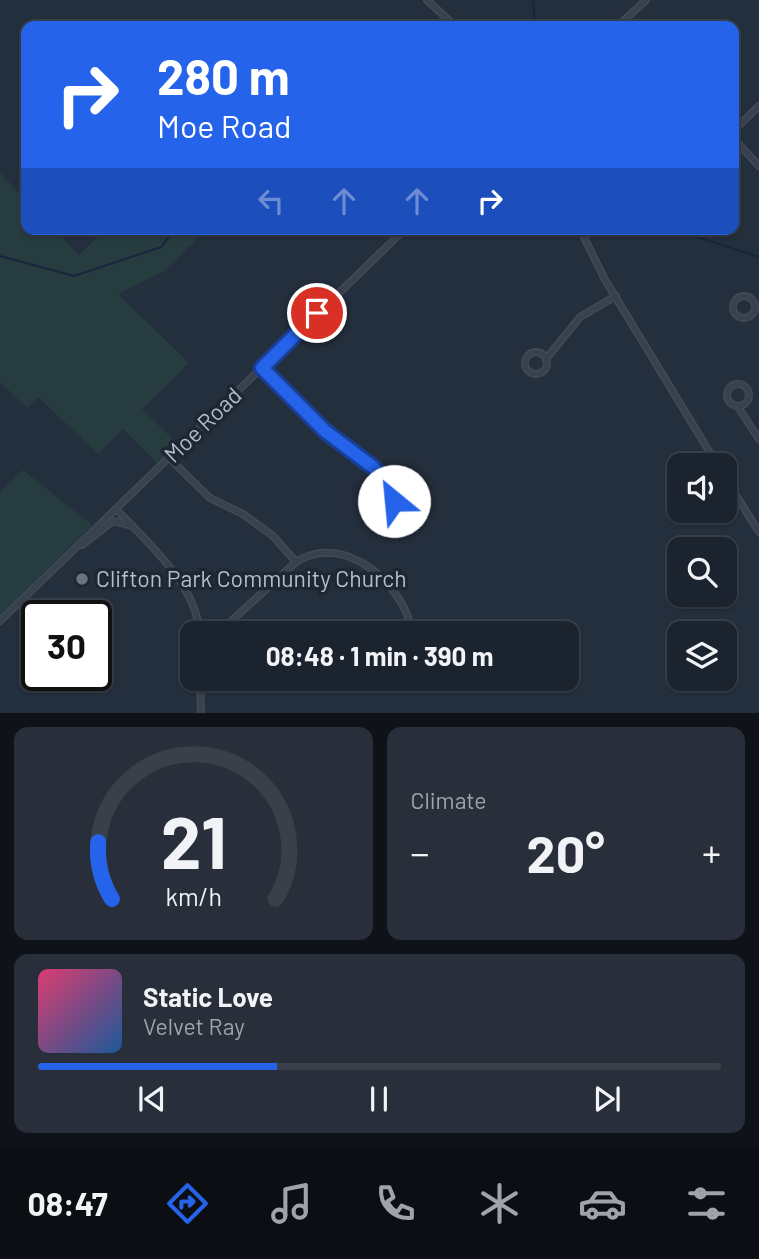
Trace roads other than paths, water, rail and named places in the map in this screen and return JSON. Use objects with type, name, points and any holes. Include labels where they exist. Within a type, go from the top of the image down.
[{"type":"street","points":[[427,0],[449,21]]},
{"type":"street","points":[[633,0],[638,7]]},
{"type":"street","points":[[625,21],[646,0]]},
{"type":"street","points":[[739,125],[759,106]]},
{"type":"street","points":[[739,144],[759,166]]},
{"type":"street","name":"Moe Road","points":[[0,621],[399,235]]},
{"type":"street","points":[[583,235],[616,296],[710,453]]},
{"type":"street","points":[[546,359],[540,353],[532,353],[526,358],[526,368],[531,374],[539,374],[545,369],[546,359],[554,353],[572,324],[616,296]]},
{"type":"street","points":[[746,297],[754,303],[757,312],[747,318],[739,317],[733,311],[733,303],[738,298],[746,297]]},
{"type":"street","points":[[262,368],[325,431],[373,467],[397,496]]},
{"type":"street","points":[[737,407],[745,404],[749,394],[746,387],[738,384],[730,387],[726,394],[728,402],[737,407],[759,439]]},
{"type":"street","points":[[169,458],[210,498],[243,514],[273,536],[296,562]]},
{"type":"street","points":[[737,497],[759,532]]},
{"type":"street","points":[[116,509],[137,531],[192,601],[197,621]]},
{"type":"street","points":[[76,548],[93,539],[113,521],[125,522],[137,531]]},
{"type":"street","points":[[231,621],[296,562],[320,551],[340,552],[357,560],[398,597],[410,621]]},
{"type":"street","points":[[200,691],[201,713]]},
{"type":"waterway","points":[[533,0],[535,21]]},
{"type":"waterway","points":[[0,256],[74,276],[161,247],[170,235]]},
{"type":"waterway","points":[[691,235],[759,257]]},
{"type":"place","name":"Clifton Park Community Church","points":[[82,579]]}]
